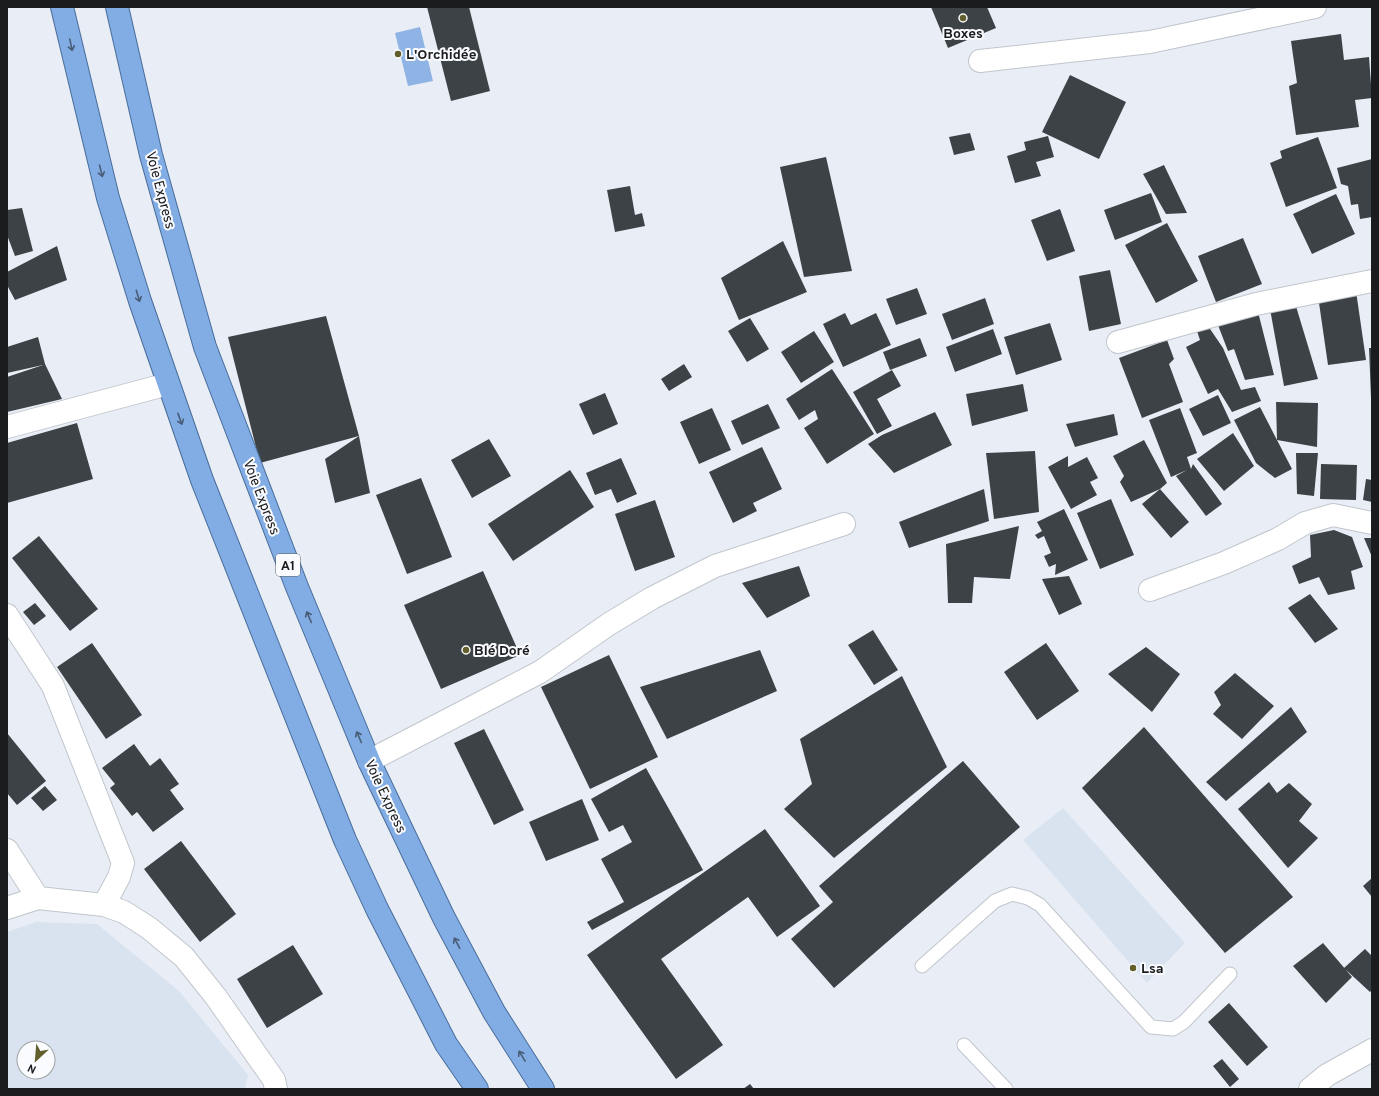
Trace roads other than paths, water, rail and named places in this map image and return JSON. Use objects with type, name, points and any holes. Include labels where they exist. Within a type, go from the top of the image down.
[{"type":"highway","points":[[62,7],[108,198],[168,384],[205,487],[345,840],[377,909],[446,1044],[477,1089]]},
{"type":"highway","name":"Voie Express","points":[[117,7],[151,155],[205,347],[294,580],[369,761],[444,918],[494,1012],[543,1089]]},
{"type":"street","points":[[980,61],[1150,42],[1315,7]]},
{"type":"street","points":[[1118,342],[1256,304],[1372,281]]},
{"type":"street","points":[[7,428],[168,384]]},
{"type":"street","points":[[1150,590],[1224,563],[1278,539],[1304,523],[1333,515],[1372,523]]},
{"type":"street","points":[[369,761],[540,672],[621,617],[652,598],[708,570],[844,524]]},
{"type":"street","points":[[7,615],[53,686],[123,863],[119,878],[104,905]]},
{"type":"street","points":[[7,850],[38,898]]},
{"type":"street","points":[[7,908],[38,898],[104,905],[124,912],[150,928],[184,957],[216,997],[274,1080],[276,1089]]},
{"type":"street","points":[[1310,1089],[1327,1075],[1372,1050]]},
{"type":"lane","points":[[922,966],[994,901],[1012,894],[1028,898],[1040,905],[1151,1027],[1173,1029],[1179,1026],[1230,974]]},
{"type":"lane","points":[[964,1045],[1006,1089]]},
{"type":"water","points":[[420,27],[433,81],[408,86],[395,33]]},
{"type":"place","name":"Boxes","points":[[963,18]]},
{"type":"place","name":"L'Orchidée","points":[[398,54]]},
{"type":"place","name":"Blé Doré","points":[[466,650]]},
{"type":"place","name":"Lsa","points":[[1133,968]]}]
